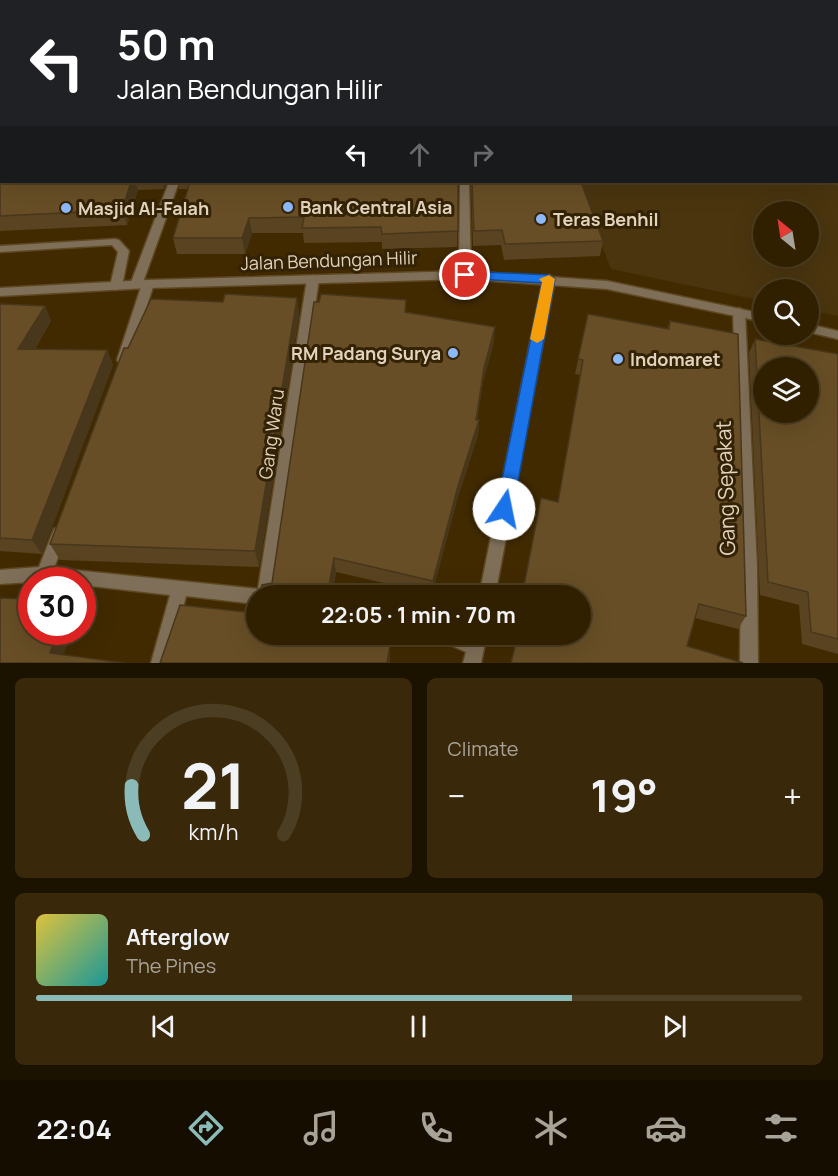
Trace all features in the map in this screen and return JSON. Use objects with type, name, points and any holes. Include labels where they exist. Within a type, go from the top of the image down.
[{"type":"street","points":[[117,378],[142,285],[174,183]]},
{"type":"street","points":[[464,183],[465,275]]},
{"type":"street","points":[[0,249],[115,242],[124,251],[116,286]]},
{"type":"street","name":"Jalan Bendungan Hilir","points":[[0,292],[142,285],[465,275],[549,279],[607,285],[753,315]]},
{"type":"street","name":"Gang Waru","points":[[267,585],[313,279]]},
{"type":"street","points":[[489,585],[549,279]]},
{"type":"street","name":"Gang Sepakat","points":[[739,312],[749,567],[749,663]]},
{"type":"street","points":[[819,331],[838,335]]},
{"type":"street","points":[[47,567],[64,520]]},
{"type":"street","points":[[0,577],[18,576]]},
{"type":"street","points":[[96,580],[246,595]]},
{"type":"street","points":[[160,663],[180,589]]},
{"type":"shaded area","points":[[577,183],[838,183],[838,316],[819,312],[819,279],[753,279],[753,299],[611,269]]},
{"type":"building","name":"Masjid Al-Falah","points":[[0,183],[131,183],[122,210],[0,216]]},
{"type":"building","points":[[190,183],[458,183],[458,231],[382,234],[381,227],[302,228],[304,217],[249,218],[242,238],[173,238]]},
{"type":"building","name":"Teras Benhil","points":[[472,183],[581,183],[603,241],[505,244],[502,230],[474,231]]},
{"type":"building","points":[[225,294],[297,298],[255,551],[50,544],[124,348],[128,348],[151,299],[223,302]]},
{"type":"building","points":[[321,294],[406,300],[405,312],[495,327],[484,368],[476,420],[479,420],[458,486],[433,581],[334,558],[329,585],[262,585],[272,583],[314,302],[319,302]]},
{"type":"building","points":[[0,304],[45,306],[18,349],[107,350],[32,540],[0,538]]},
{"type":"building","points":[[588,314],[669,329],[670,321],[738,334],[746,616],[699,604],[687,646],[743,663],[511,663],[515,645],[591,645],[591,585],[524,585],[541,498],[558,502],[583,360],[578,359]]},
{"type":"building","points":[[755,345],[788,345],[838,354],[838,639],[811,632],[808,592],[768,582],[759,423],[819,423],[819,357],[756,357]]},
{"type":"building","points":[[0,598],[18,599],[18,645],[53,645],[50,653],[124,663],[0,663]]},
{"type":"building","points":[[180,605],[246,612],[246,645],[390,646],[387,663],[160,663]]},
{"type":"slow traffic","points":[[537,339],[549,279],[545,279]]},
{"type":"place","name":"Bank Central Asia","points":[[288,207]]},
{"type":"place","name":"Masjid Al-Falah","points":[[66,208]]},
{"type":"place","name":"Teras Benhil","points":[[541,219]]},
{"type":"place","name":"RM Padang Surya","points":[[453,353]]},
{"type":"place","name":"Indomaret","points":[[618,359]]},
{"type":"route","points":[[465,275],[549,279],[504,509]]}]
